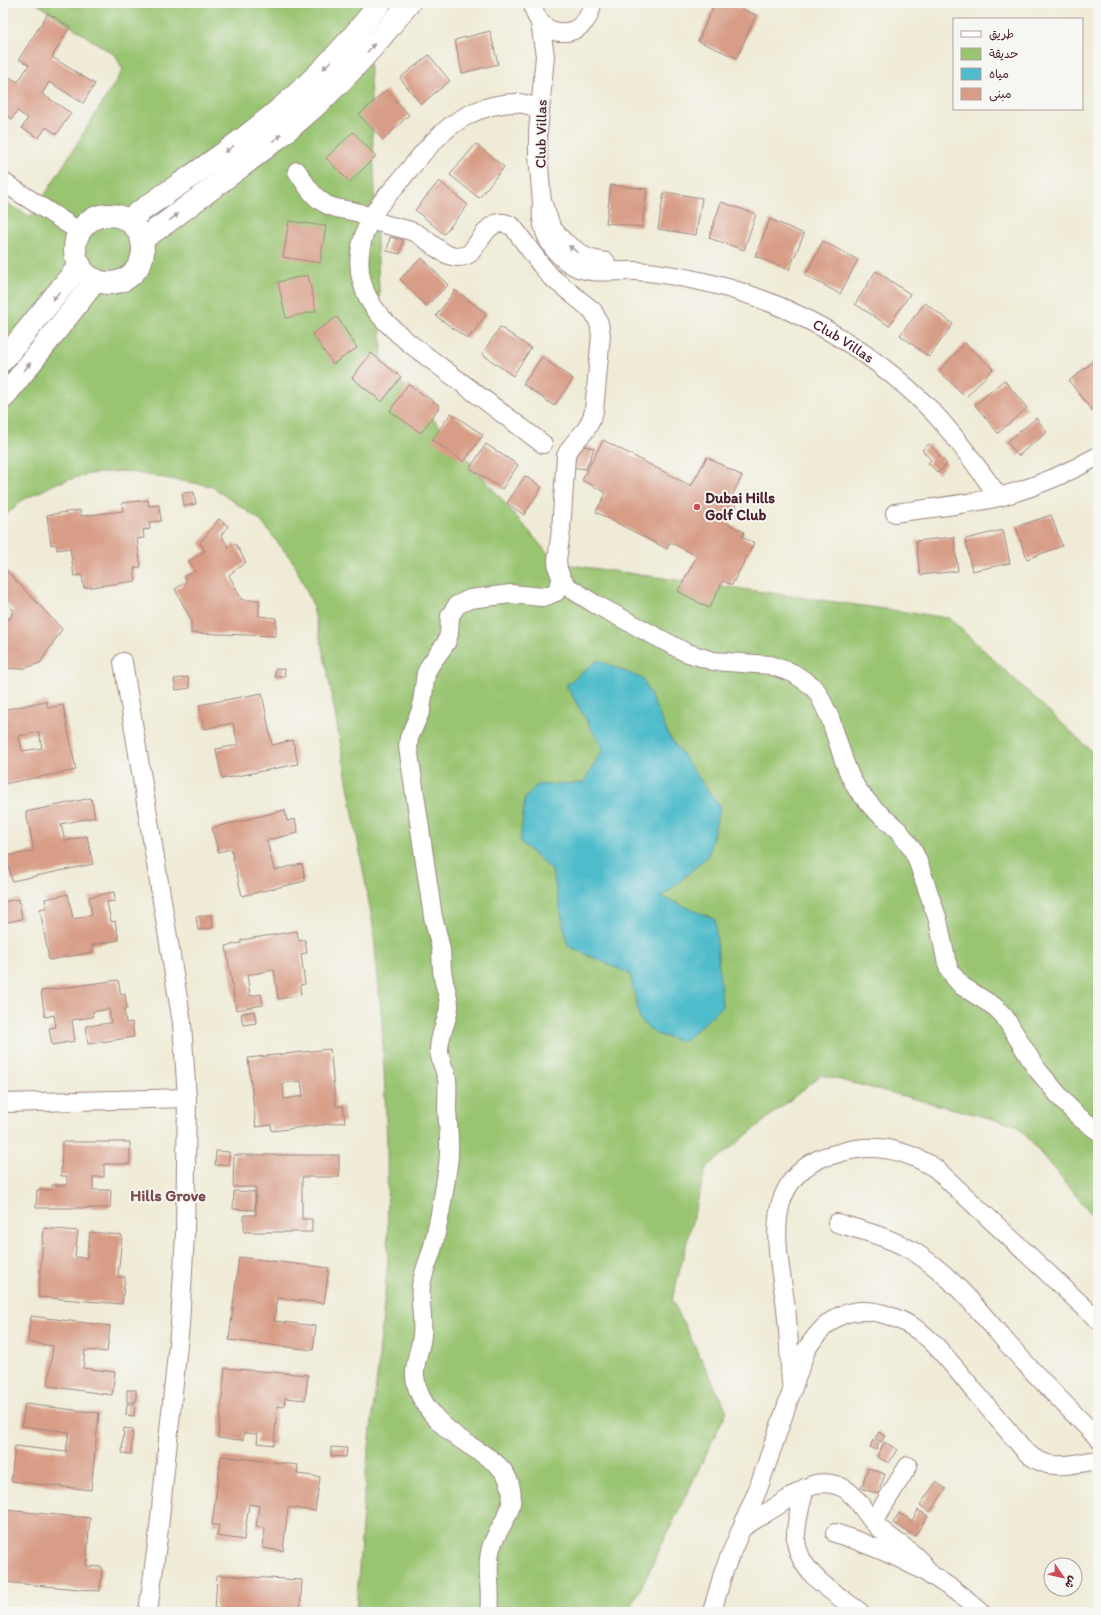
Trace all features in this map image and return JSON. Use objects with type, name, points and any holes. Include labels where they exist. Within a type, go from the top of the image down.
[{"type":"street","points":[[128,220],[248,135],[275,114],[300,92],[348,43],[380,3]]},
{"type":"street","points":[[142,239],[169,220],[314,108],[360,61],[409,3]]},
{"type":"street","name":"Club Villas","points":[[533,3],[536,17],[540,23],[545,45],[545,67],[540,108],[538,156],[542,202],[541,212],[544,232],[554,250],[563,258],[578,267],[587,270],[608,272],[635,271],[695,280],[725,287],[782,307],[836,335],[885,369],[930,410],[960,444],[999,497]]},
{"type":"street","points":[[540,23],[555,32],[564,33],[572,31],[586,20],[592,3]]},
{"type":"street","points":[[545,67],[564,33]]},
{"type":"street","points":[[540,108],[519,103],[500,105],[482,109],[466,116],[450,126],[437,138],[379,205],[371,218],[361,246],[359,264],[361,282],[377,314],[409,343],[543,444]]},
{"type":"street","points":[[297,171],[312,193],[325,204],[340,210],[356,212],[383,224],[400,227],[415,233],[447,255],[458,258],[469,254],[490,226],[504,223],[513,227],[550,276],[593,311],[600,323],[601,335],[594,411],[584,432],[570,447],[566,456],[561,530],[557,560],[558,569],[562,580],[568,587],[595,604],[685,652],[713,661],[770,665],[793,673],[810,685],[818,693],[830,718],[844,761],[857,789],[873,808],[899,831],[912,849],[917,859],[938,920],[949,969],[962,986],[995,1007],[1004,1016],[1036,1068],[1066,1104],[1079,1117],[1098,1131]]},
{"type":"street","points":[[3,182],[80,232]]},
{"type":"street","name":"Club Villas","points":[[542,202],[552,228],[571,248],[587,258],[618,265],[635,271]]},
{"type":"street","points":[[106,215],[121,217],[128,220],[142,239],[142,256],[135,271],[121,280],[104,282],[96,280],[84,272],[80,265],[76,249],[80,232],[91,221],[106,215]]},
{"type":"street","points":[[550,276],[563,258]]},
{"type":"street","points":[[3,360],[80,265]]},
{"type":"street","points":[[3,398],[96,280]]},
{"type":"street","points":[[895,513],[999,497],[1035,485],[1080,466],[1098,456]]},
{"type":"street","points":[[489,1612],[488,1568],[490,1550],[497,1534],[506,1520],[511,1506],[512,1490],[507,1476],[498,1464],[456,1436],[430,1410],[420,1394],[415,1376],[422,1335],[422,1317],[420,1308],[421,1287],[432,1249],[449,1164],[450,1139],[447,1107],[448,1093],[446,1078],[439,1052],[440,1040],[448,1014],[449,1003],[442,974],[439,938],[433,917],[408,748],[409,738],[421,710],[426,673],[446,643],[449,634],[450,616],[457,605],[470,600],[511,594],[542,597],[549,596],[556,592],[562,580]]},
{"type":"street","points":[[123,662],[182,1023],[187,1098],[185,1234],[180,1318],[167,1454],[148,1612]]},
{"type":"street","points":[[4,1104],[187,1098]]},
{"type":"street","points":[[792,1390],[788,1323],[777,1237],[778,1214],[786,1192],[800,1173],[820,1159],[845,1151],[869,1148],[892,1150],[907,1154],[935,1168],[1098,1320]]},
{"type":"street","points":[[837,1223],[878,1235],[897,1243],[933,1265],[964,1293],[1024,1362],[1098,1438]]},
{"type":"street","points":[[712,1612],[724,1570],[768,1463],[806,1350],[813,1339],[831,1322],[842,1315],[853,1312],[867,1311],[882,1314],[910,1325],[931,1341],[1026,1452],[1041,1463],[1058,1465],[1098,1460]]},
{"type":"street","points":[[873,1522],[908,1466]]},
{"type":"street","points":[[742,1528],[805,1488],[822,1483],[840,1487],[855,1497],[873,1522],[893,1539],[913,1552],[923,1563],[930,1576]]},
{"type":"street","points":[[805,1488],[796,1529],[796,1540],[802,1562],[817,1579],[860,1612]]},
{"type":"street","points":[[835,1533],[881,1551],[930,1576],[962,1596],[981,1612]]},
{"type":"green space","points":[[36,3],[367,3],[382,359],[556,563],[949,618],[1098,757],[1098,1222],[1017,1125],[821,1075],[706,1168],[672,1300],[727,1411],[629,1612],[356,1612],[365,1482],[388,1260],[387,1143],[382,1024],[373,925],[327,669],[312,603],[294,563],[260,520],[211,486],[124,471],[89,474],[57,483],[21,501],[3,518],[3,201],[31,217],[123,70],[116,56]]},
{"type":"water","points":[[598,660],[643,679],[669,736],[720,807],[708,856],[662,897],[715,919],[722,1007],[683,1042],[656,1034],[640,1020],[630,974],[568,946],[552,870],[520,842],[525,798],[537,785],[583,783],[603,749],[566,685]]},
{"type":"building","points":[[715,3],[728,3],[756,15],[737,58],[698,41]]},
{"type":"building","points":[[48,13],[70,27],[52,57],[95,84],[83,103],[49,82],[42,94],[71,113],[57,134],[46,127],[39,138],[22,128],[28,118],[17,111],[12,119],[3,113],[3,105],[5,101],[3,99],[3,82],[7,76],[18,82],[29,65],[19,59]]},
{"type":"building","points":[[490,31],[498,64],[462,73],[455,40]]},
{"type":"building","points":[[429,55],[450,81],[421,104],[400,78]]},
{"type":"building","points":[[386,90],[409,115],[383,140],[359,115]]},
{"type":"building","points":[[353,132],[376,156],[350,182],[326,158]]},
{"type":"building","points":[[476,144],[504,167],[479,198],[450,175]]},
{"type":"building","points":[[439,181],[468,205],[444,234],[415,210]]},
{"type":"building","points":[[611,185],[647,189],[642,227],[606,223]]},
{"type":"building","points":[[664,192],[702,198],[696,235],[658,229]]},
{"type":"building","points":[[721,202],[756,214],[744,250],[709,238]]},
{"type":"building","points":[[770,219],[804,234],[789,270],[755,256]]},
{"type":"building","points":[[289,221],[326,226],[320,263],[283,257]]},
{"type":"building","points":[[390,237],[403,240],[400,254],[387,251]]},
{"type":"building","points":[[823,241],[858,260],[840,294],[805,275]]},
{"type":"building","points":[[422,258],[448,285],[426,306],[400,279]]},
{"type":"building","points":[[876,271],[910,294],[889,326],[855,304]]},
{"type":"building","points":[[308,275],[316,311],[286,318],[278,282]]},
{"type":"building","points":[[455,290],[487,314],[468,339],[436,316]]},
{"type":"building","points":[[925,303],[953,324],[929,357],[900,335]]},
{"type":"building","points":[[337,317],[357,348],[333,364],[312,334]]},
{"type":"building","points":[[500,327],[531,348],[513,376],[482,354]]},
{"type":"building","points":[[965,343],[993,369],[966,397],[939,371]]},
{"type":"building","points":[[371,353],[401,377],[382,402],[352,378]]},
{"type":"building","points":[[542,357],[573,379],[554,406],[523,384]]},
{"type":"building","points":[[1098,358],[1098,408],[1093,412],[1069,381]]},
{"type":"building","points":[[1004,380],[1027,408],[998,433],[975,405]]},
{"type":"building","points":[[408,384],[440,406],[421,433],[390,411]]},
{"type":"building","points":[[451,413],[483,435],[464,462],[432,440]]},
{"type":"building","points":[[1036,418],[1047,432],[1018,456],[1007,442]]},
{"type":"building","points":[[603,440],[691,486],[707,457],[742,476],[729,502],[736,506],[727,523],[744,532],[742,537],[754,543],[732,585],[723,581],[709,608],[678,591],[697,556],[670,542],[667,549],[596,512],[606,493],[582,480]]},
{"type":"building","points":[[486,444],[518,465],[502,489],[470,468]]},
{"type":"building","points":[[574,444],[594,448],[586,469],[571,467]]},
{"type":"building","points":[[929,444],[947,464],[938,473],[928,463],[931,460],[922,450]]},
{"type":"building","points":[[525,476],[542,487],[524,515],[507,503]]},
{"type":"building","points":[[194,492],[196,504],[184,506],[182,493]]},
{"type":"building","points":[[148,500],[149,506],[159,505],[161,521],[149,522],[150,529],[143,530],[144,538],[137,539],[141,567],[134,568],[136,581],[84,588],[82,575],[74,576],[70,548],[57,550],[56,544],[51,545],[47,515],[80,510],[81,516],[123,511],[122,503]]},
{"type":"building","points":[[1051,515],[1062,546],[1027,559],[1016,527]]},
{"type":"building","points":[[219,519],[228,526],[221,535],[229,548],[235,543],[246,562],[229,575],[242,600],[259,600],[259,616],[276,618],[276,636],[191,633],[191,620],[175,589],[186,582],[184,576],[195,571],[189,561],[205,551],[200,543]]},
{"type":"building","points":[[1003,530],[1010,563],[972,571],[965,539]]},
{"type":"building","points":[[954,537],[958,571],[920,575],[916,541]]},
{"type":"building","points":[[3,567],[62,629],[40,663],[22,669],[3,668],[3,617],[10,619],[13,610],[3,599]]},
{"type":"building","points":[[275,669],[284,669],[285,677],[275,677]]},
{"type":"building","points":[[188,677],[190,688],[176,690],[174,679]]},
{"type":"building","points":[[262,693],[272,745],[293,740],[298,764],[222,779],[216,749],[238,745],[233,723],[204,729],[199,705]]},
{"type":"building","points":[[46,701],[48,708],[63,705],[76,770],[3,784],[3,710]],"holes":[[[39,732],[42,748],[22,751],[19,736]]]},
{"type":"building","points":[[91,798],[95,817],[61,824],[65,841],[87,836],[93,864],[12,881],[7,856],[34,851],[26,812]]},
{"type":"building","points":[[285,810],[287,821],[295,819],[298,833],[267,840],[274,870],[302,864],[305,881],[242,896],[231,849],[218,852],[212,828]]},
{"type":"building","points":[[114,892],[115,901],[107,902],[111,922],[115,921],[119,940],[92,945],[93,952],[49,960],[40,909],[47,907],[45,899],[68,894],[73,919],[92,915],[89,897]]},
{"type":"building","points":[[19,899],[22,919],[3,923],[3,902]]},
{"type":"building","points":[[211,915],[213,928],[198,930],[196,917]]},
{"type":"building","points":[[297,931],[299,941],[305,940],[307,953],[301,954],[305,984],[300,985],[301,995],[278,999],[274,970],[247,975],[250,996],[261,994],[263,1005],[236,1010],[226,946],[241,943],[241,940]]},
{"type":"building","points":[[118,980],[121,995],[125,994],[127,1009],[124,1009],[126,1023],[132,1022],[134,1037],[88,1044],[86,1026],[111,1023],[109,1009],[92,1012],[93,1017],[72,1020],[75,1041],[52,1045],[49,1028],[56,1027],[54,1015],[45,1017],[41,991]]},
{"type":"building","points":[[254,1011],[256,1023],[243,1025],[241,1014]]},
{"type":"building","points":[[330,1049],[336,1107],[343,1106],[345,1122],[272,1131],[271,1125],[256,1127],[248,1058]],"holes":[[[301,1081],[303,1096],[284,1099],[283,1083]]]},
{"type":"building","points":[[62,1142],[130,1142],[130,1164],[104,1164],[104,1177],[93,1177],[93,1190],[111,1190],[110,1208],[36,1208],[37,1190],[52,1190],[52,1185],[67,1185],[67,1176],[61,1176]]},
{"type":"building","points":[[216,1151],[229,1152],[229,1165],[215,1165]]},
{"type":"building","points":[[234,1155],[339,1155],[339,1177],[302,1177],[302,1219],[312,1219],[312,1232],[244,1232],[244,1215],[256,1215],[256,1187],[233,1187]]},
{"type":"building","points":[[234,1191],[255,1192],[255,1210],[233,1209]]},
{"type":"building","points":[[44,1228],[78,1231],[75,1257],[87,1258],[90,1232],[122,1235],[118,1277],[125,1277],[122,1304],[38,1297]]},
{"type":"building","points":[[239,1257],[329,1268],[324,1303],[277,1298],[274,1321],[316,1326],[313,1350],[229,1340]]},
{"type":"building","points":[[31,1316],[110,1326],[107,1352],[85,1350],[83,1368],[115,1372],[112,1395],[48,1386],[53,1346],[28,1342]]},
{"type":"building","points":[[225,1368],[308,1375],[305,1400],[285,1398],[284,1407],[277,1406],[274,1445],[257,1443],[258,1434],[244,1433],[243,1440],[218,1438]]},
{"type":"building","points":[[127,1390],[136,1390],[136,1402],[127,1402]]},
{"type":"building","points":[[25,1404],[99,1413],[91,1490],[11,1481],[15,1446],[66,1452],[69,1432],[22,1426]]},
{"type":"building","points":[[127,1404],[135,1404],[134,1416],[126,1415]]},
{"type":"building","points":[[124,1428],[133,1429],[131,1454],[122,1453]]},
{"type":"building","points":[[879,1432],[885,1436],[881,1442],[875,1438]]},
{"type":"building","points":[[873,1440],[879,1443],[876,1450],[870,1447]]},
{"type":"building","points":[[884,1442],[897,1449],[889,1463],[877,1457]]},
{"type":"building","points":[[331,1447],[347,1448],[346,1457],[331,1456]]},
{"type":"building","points":[[221,1456],[298,1465],[297,1474],[320,1477],[315,1511],[288,1507],[283,1551],[263,1548],[265,1528],[256,1527],[259,1506],[249,1504],[244,1540],[217,1536],[219,1525],[212,1525]]},
{"type":"building","points":[[868,1468],[885,1474],[878,1494],[861,1488]]},
{"type":"building","points":[[936,1482],[946,1489],[930,1512],[920,1505]]},
{"type":"building","points":[[4,1510],[90,1518],[86,1566],[102,1567],[100,1591],[3,1582]]},
{"type":"building","points":[[918,1510],[928,1516],[915,1536],[893,1523],[899,1513],[912,1521]]},
{"type":"building","points":[[217,1575],[302,1580],[300,1612],[215,1612]]},
{"type":"place","name":"Dubai Hills Golf Club","points":[[697,507]]},
{"type":"district","name":"Hills Grove","points":[[168,1195]]}]
